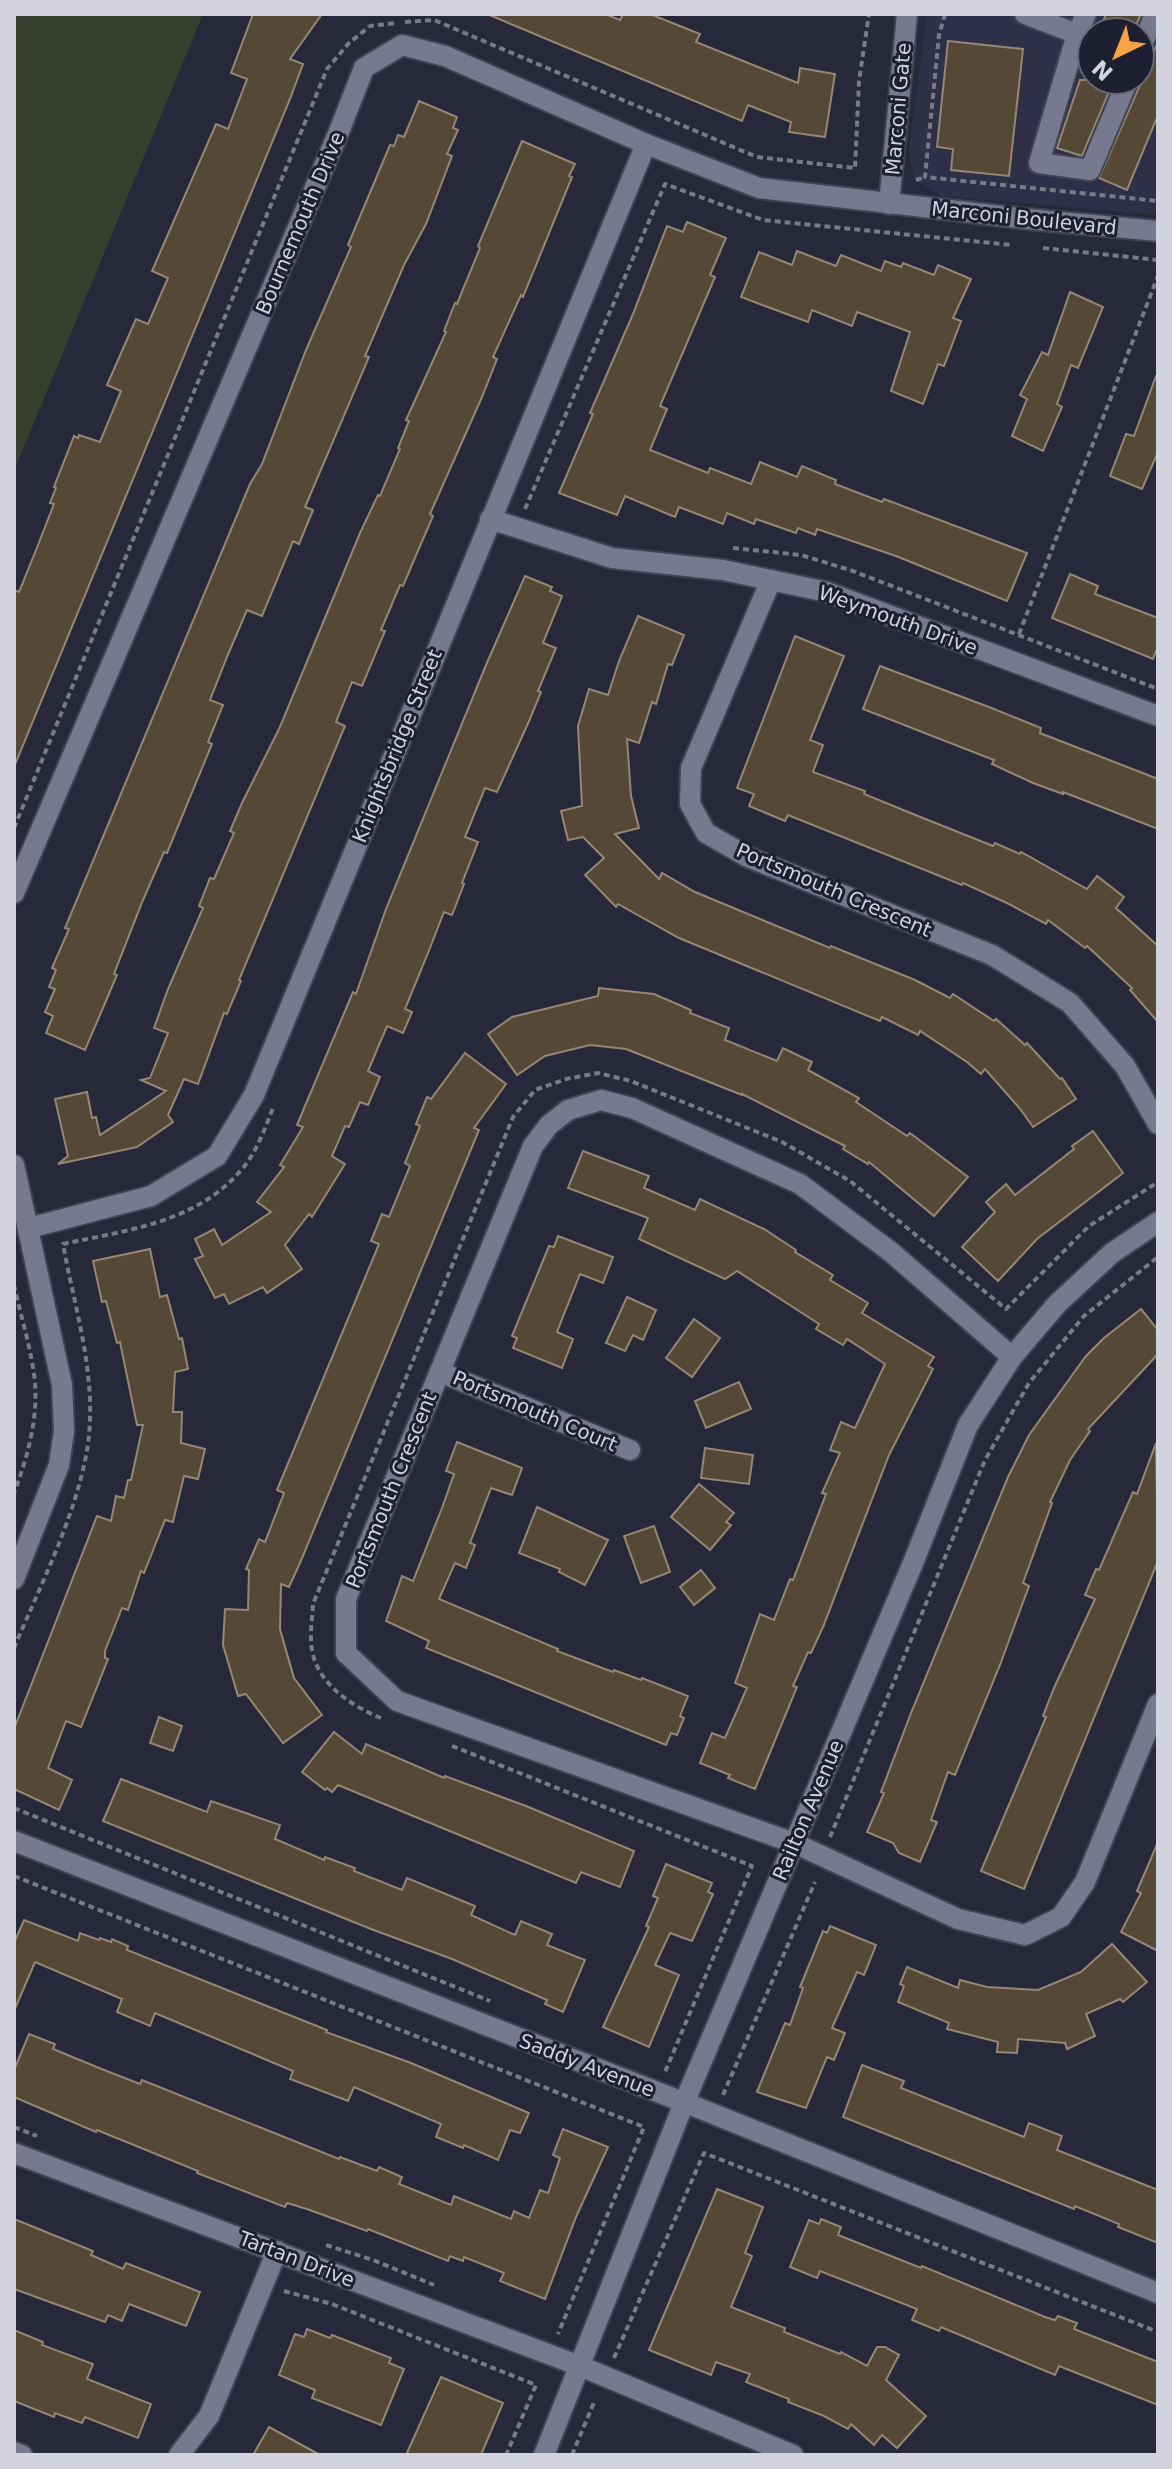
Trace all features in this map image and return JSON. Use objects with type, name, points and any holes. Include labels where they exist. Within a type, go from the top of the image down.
[{"type":"street","name":"Marconi Gate","points":[[889,204],[907,14]]},
{"type":"street","points":[[1025,14],[1076,34]]},
{"type":"street","points":[[1076,37],[1039,163],[1090,170],[1121,96]]},
{"type":"street","name":"Bournemouth Drive","points":[[14,893],[364,68],[402,45],[445,56],[646,144],[759,188],[889,204]]},
{"type":"street","name":"Knightsbridge Street","points":[[29,1228],[151,1196],[217,1156],[254,1095],[646,144]]},
{"type":"street","name":"Marconi Boulevard","points":[[889,204],[1158,231]]},
{"type":"street","name":"Weymouth Drive","points":[[490,519],[612,558],[723,570],[827,592],[1158,716]]},
{"type":"street","name":"Portsmouth Crescent","points":[[771,580],[691,768],[690,804],[706,833],[748,857],[992,955],[1070,1003],[1125,1066],[1158,1124]]},
{"type":"street","name":"Portsmouth Crescent","points":[[1012,1357],[891,1252],[800,1184],[632,1108],[601,1100],[568,1110],[549,1125],[533,1146],[346,1599],[346,1653],[397,1701],[794,1843],[958,1919],[1025,1935],[1061,1917],[1085,1882],[1158,1704]]},
{"type":"street","points":[[14,1165],[62,1385],[64,1431],[59,1465],[14,1579]]},
{"type":"street","name":"Railton Avenue","points":[[544,2455],[684,2103],[913,1563],[968,1425],[1012,1357],[1057,1304],[1112,1253],[1158,1222]]},
{"type":"street","name":"Portsmouth Court","points":[[440,1372],[630,1450]]},
{"type":"street","name":"Saddy Avenue","points":[[14,1841],[684,2103],[1158,2293]]},
{"type":"street","name":"Tartan Drive","points":[[14,2153],[580,2366],[793,2455]]},
{"type":"street","points":[[179,2455],[209,2416],[277,2251]]},
{"type":"street","points":[[14,2452],[22,2455]]},
{"type":"path","points":[[14,828],[327,69],[349,43],[370,26],[434,20],[757,157],[855,168],[859,81],[869,14]]},
{"type":"path","points":[[925,177],[939,35],[945,14]]},
{"type":"path","points":[[916,180],[925,177],[1158,201]]},
{"type":"path","points":[[525,509],[665,184],[763,220],[1012,245]]},
{"type":"path","points":[[1043,248],[1158,260]]},
{"type":"path","points":[[1019,634],[1158,276]]},
{"type":"path","points":[[721,547],[801,555],[1019,634],[1158,689]]},
{"type":"path","points":[[392,1722],[363,1710],[331,1687],[315,1662],[310,1633],[313,1604],[513,1117],[535,1090],[566,1079],[598,1073],[631,1081],[782,1142],[850,1181],[1006,1309],[1089,1226],[1158,1182]]},
{"type":"path","points":[[826,1847],[985,1460],[1029,1383],[1084,1316],[1158,1257]]},
{"type":"path","points":[[14,1285],[35,1384],[32,1429],[25,1465],[14,1493]]},
{"type":"path","points":[[449,1745],[752,1866],[666,2072]]},
{"type":"path","points":[[14,1808],[503,2006]]},
{"type":"path","points":[[14,1876],[644,2127],[557,2337]]},
{"type":"path","points":[[723,2096],[815,1882]]},
{"type":"path","points":[[14,2127],[42,2138]]},
{"type":"path","points":[[610,2367],[704,2153],[1158,2332]]},
{"type":"path","points":[[313,2241],[373,2260],[444,2290]]},
{"type":"path","points":[[280,2289],[332,2304],[536,2385],[506,2455]]},
{"type":"path","points":[[572,2455],[595,2400]]},
{"type":"shaded area","points":[[927,14],[1158,14],[1158,215],[941,196],[914,179],[909,149]]},
{"type":"green space","points":[[14,14],[203,14],[14,471]]},
{"type":"building","points":[[253,14],[322,14],[290,59],[303,64],[290,99],[14,767],[14,590],[19,592],[54,504],[50,503],[54,487],[74,436],[100,442],[121,391],[107,385],[136,319],[148,324],[168,278],[152,271],[216,124],[228,129],[247,79],[231,73]]},
{"type":"building","points":[[487,14],[605,14],[620,20],[623,14],[650,14],[700,34],[696,42],[798,83],[800,68],[835,74],[825,137],[789,132],[791,122],[748,105],[742,121]]},
{"type":"building","points":[[1106,14],[1141,14],[1140,16]]},
{"type":"building","points":[[948,41],[1023,49],[1009,176],[951,170],[953,149],[937,147]]},
{"type":"building","points":[[1158,41],[1158,115],[1127,190],[1099,178],[1135,96],[1156,96]]},
{"type":"building","points":[[1076,92],[1076,96],[1107,96],[1082,156],[1057,148]]},
{"type":"building","points":[[419,101],[457,117],[453,128],[458,130],[447,154],[452,156],[426,224],[404,265],[365,356],[369,357],[305,507],[313,510],[299,544],[293,541],[262,616],[247,610],[227,657],[210,700],[223,705],[208,742],[212,744],[167,853],[164,852],[143,900],[114,974],[117,975],[85,1050],[46,1033],[53,1016],[45,1012],[55,989],[49,987],[56,970],[52,968],[69,929],[65,928],[250,484],[262,464],[390,145],[394,146],[398,135],[404,137]]},
{"type":"building","points":[[522,141],[575,164],[569,176],[572,177],[523,297],[521,295],[493,357],[497,359],[482,397],[430,514],[433,516],[403,586],[400,585],[381,630],[385,631],[362,686],[352,682],[336,722],[345,726],[241,981],[227,1014],[224,1013],[198,1084],[184,1079],[168,1115],[173,1122],[137,1147],[58,1164],[68,1156],[55,1099],[87,1092],[92,1118],[96,1117],[100,1135],[166,1091],[141,1080],[150,1078],[168,1033],[154,1028],[203,908],[199,906],[210,878],[214,879],[234,833],[230,831],[242,803],[280,727],[360,533],[400,449],[409,421],[406,420],[446,332]]},
{"type":"building","points":[[687,222],[726,238],[710,275],[715,277],[660,406],[667,409],[650,450],[708,473],[710,468],[751,484],[760,462],[797,477],[802,466],[836,480],[835,484],[882,502],[884,499],[1027,553],[1007,601],[896,556],[817,529],[815,535],[798,528],[796,533],[756,519],[754,524],[727,513],[723,524],[679,507],[675,517],[625,496],[617,515],[559,493],[667,226],[683,232]]},
{"type":"building","points":[[797,251],[836,266],[841,255],[881,271],[885,261],[901,267],[903,263],[934,275],[938,265],[971,279],[953,318],[961,321],[944,366],[938,364],[923,404],[891,391],[910,332],[857,312],[852,326],[812,310],[808,322],[741,297],[759,252],[792,265]]},
{"type":"building","points":[[1070,292],[1103,307],[1078,368],[1071,365],[1057,404],[1062,407],[1043,451],[1012,436],[1027,399],[1020,395],[1042,352],[1048,355]]},
{"type":"building","points":[[1156,376],[1158,452],[1142,489],[1110,476],[1126,434],[1134,436]]},
{"type":"building","points":[[1070,574],[1098,586],[1095,594],[1158,618],[1158,646],[1153,659],[1052,618]]},
{"type":"building","points":[[525,576],[552,587],[550,591],[562,596],[543,643],[556,648],[530,719],[497,792],[485,788],[465,837],[478,842],[452,915],[444,912],[405,1009],[412,1012],[403,1033],[387,1026],[368,1071],[380,1077],[368,1105],[360,1102],[349,1127],[345,1126],[332,1156],[345,1164],[312,1217],[309,1214],[285,1245],[302,1269],[267,1293],[263,1287],[229,1304],[224,1294],[215,1298],[195,1259],[203,1256],[195,1239],[214,1229],[222,1245],[271,1212],[257,1202],[284,1167],[280,1165],[303,1127],[297,1125],[353,992],[356,994],[386,909]]},
{"type":"building","points":[[638,616],[684,635],[672,665],[668,664],[656,704],[652,702],[639,743],[627,739],[631,796],[639,828],[615,834],[659,879],[662,873],[695,892],[915,980],[950,998],[953,994],[994,1021],[996,1019],[1025,1045],[1027,1043],[1062,1078],[1076,1099],[1033,1127],[985,1069],[981,1074],[920,1031],[918,1035],[882,1017],[880,1021],[679,938],[618,904],[616,907],[585,875],[604,858],[583,837],[568,840],[561,811],[582,806],[578,726],[589,689],[608,695]]},
{"type":"building","points":[[795,636],[844,656],[810,740],[823,745],[813,772],[993,846],[995,843],[1021,852],[1087,889],[1097,876],[1124,897],[1116,908],[1158,946],[1158,1022],[1130,990],[1132,988],[1087,946],[1085,948],[1048,920],[1046,924],[963,883],[788,815],[785,821],[749,806],[754,794],[737,788]]},
{"type":"building","points":[[880,666],[1041,728],[1040,733],[1158,779],[1158,829],[1033,783],[992,764],[994,760],[863,709]]},
{"type":"building","points":[[599,988],[654,994],[691,1010],[690,1013],[729,1028],[725,1040],[777,1061],[783,1048],[812,1062],[808,1070],[859,1098],[856,1102],[907,1136],[910,1133],[968,1177],[934,1216],[869,1162],[843,1149],[845,1146],[742,1094],[626,1049],[590,1045],[545,1056],[517,1075],[488,1034],[512,1017],[598,996]]},
{"type":"building","points":[[465,1053],[506,1084],[474,1128],[479,1130],[300,1563],[289,1587],[281,1584],[280,1629],[294,1678],[322,1715],[283,1743],[246,1694],[238,1696],[223,1645],[225,1609],[248,1610],[249,1570],[246,1569],[259,1539],[265,1542],[284,1493],[277,1490],[379,1244],[371,1241],[382,1214],[389,1217],[410,1166],[405,1163],[420,1126],[416,1124],[427,1097],[431,1099]]},
{"type":"building","points":[[1093,1131],[1123,1173],[1037,1239],[998,1281],[962,1247],[995,1212],[986,1202],[1006,1184],[1015,1195]]},
{"type":"building","points":[[583,1151],[649,1176],[644,1188],[695,1210],[700,1199],[764,1229],[833,1275],[830,1280],[868,1303],[862,1313],[934,1357],[928,1366],[933,1369],[889,1455],[823,1627],[793,1686],[797,1687],[755,1789],[700,1763],[712,1733],[725,1738],[747,1688],[735,1683],[760,1614],[774,1620],[790,1579],[793,1580],[826,1494],[822,1493],[840,1453],[830,1450],[841,1422],[855,1428],[885,1364],[847,1339],[843,1345],[816,1329],[819,1324],[737,1271],[725,1279],[639,1239],[648,1218],[568,1188]]},
{"type":"building","points":[[558,1236],[613,1257],[603,1283],[580,1274],[557,1332],[573,1339],[562,1368],[513,1348],[517,1338],[512,1336],[549,1246],[554,1247]]},
{"type":"building","points":[[150,1249],[160,1297],[167,1295],[179,1339],[182,1338],[188,1369],[175,1372],[173,1412],[182,1412],[181,1443],[205,1449],[198,1479],[184,1476],[173,1522],[165,1520],[144,1573],[141,1571],[128,1610],[122,1608],[105,1651],[105,1658],[108,1659],[81,1727],[66,1721],[48,1768],[72,1780],[59,1810],[14,1789],[14,1729],[97,1516],[111,1521],[116,1496],[124,1498],[143,1425],[137,1425],[120,1342],[117,1343],[106,1301],[102,1302],[93,1261]]},
{"type":"building","points":[[627,1297],[656,1310],[643,1340],[633,1335],[625,1351],[606,1343]]},
{"type":"building","points":[[1141,1309],[1158,1330],[1158,1354],[1088,1429],[1090,1431],[1070,1460],[1050,1502],[1023,1583],[1029,1586],[955,1775],[948,1772],[931,1820],[937,1822],[920,1862],[899,1853],[893,1843],[867,1832],[884,1793],[881,1792],[911,1713],[1008,1477],[1029,1435],[1086,1356]]},
{"type":"building","points":[[694,1319],[720,1338],[692,1377],[666,1358]]},
{"type":"building","points":[[739,1382],[751,1409],[706,1428],[695,1401]]},
{"type":"building","points":[[457,1442],[522,1468],[512,1495],[491,1488],[470,1543],[475,1545],[466,1568],[455,1563],[439,1599],[557,1651],[688,1696],[677,1735],[671,1733],[666,1745],[426,1648],[429,1641],[386,1621],[402,1576],[413,1581],[442,1508],[454,1474],[446,1471]]},
{"type":"building","points":[[1156,1443],[1158,1561],[1024,1889],[981,1871],[1046,1717],[1043,1716],[1054,1688],[1095,1599],[1085,1595],[1133,1492],[1137,1494]]},
{"type":"building","points":[[705,1448],[753,1455],[749,1484],[701,1478]]},
{"type":"building","points":[[699,1484],[734,1513],[726,1522],[731,1525],[710,1550],[671,1517]]},
{"type":"building","points":[[537,1507],[608,1540],[585,1585],[559,1572],[560,1569],[519,1553]]},
{"type":"building","points":[[654,1526],[670,1572],[641,1583],[624,1536]]},
{"type":"building","points":[[701,1570],[715,1588],[694,1605],[680,1587]]},
{"type":"building","points":[[159,1717],[182,1726],[173,1751],[150,1743]]},
{"type":"building","points":[[334,1732],[362,1754],[366,1744],[444,1778],[526,1806],[634,1851],[620,1887],[581,1872],[576,1883],[338,1785],[332,1792],[327,1788],[325,1790],[302,1772]]},
{"type":"building","points":[[121,1779],[207,1812],[211,1801],[280,1825],[275,1839],[324,1860],[325,1857],[355,1868],[354,1871],[402,1890],[407,1878],[475,1906],[471,1915],[515,1935],[521,1921],[552,1934],[547,1945],[585,1960],[563,2012],[545,2004],[547,2000],[452,1959],[103,1821]]},
{"type":"building","points":[[1158,1842],[1158,1951],[1121,1932],[1141,1893],[1137,1891]]},
{"type":"building","points":[[666,1864],[712,1883],[708,1892],[713,1894],[692,1941],[670,1933],[655,1965],[679,1975],[649,2047],[603,2027],[649,1927],[646,1926],[658,1898],[653,1896]]},
{"type":"building","points":[[24,1920],[78,1941],[80,1933],[99,1940],[111,1942],[112,1939],[128,1946],[127,1950],[529,2113],[520,2133],[510,2130],[498,2160],[436,2137],[441,2124],[354,2087],[348,2101],[290,2079],[293,2071],[155,2013],[150,2026],[117,2012],[122,1999],[35,1962],[14,2011],[14,1943]]},
{"type":"building","points":[[830,1926],[876,1945],[864,1975],[857,1972],[832,2028],[845,2033],[834,2060],[827,2057],[806,2108],[757,2092],[785,2023],[790,2025],[803,1988],[800,1987],[823,1931],[827,1933]]},
{"type":"building","points":[[1112,1944],[1147,1982],[1123,2002],[1120,1999],[1086,2014],[1095,2036],[1067,2049],[1065,2043],[1018,2039],[1017,2053],[997,2052],[998,2042],[947,2029],[949,2023],[898,2002],[904,1986],[900,1984],[907,1967],[958,1988],[960,1980],[987,1987],[1038,1990],[1081,1972]]},
{"type":"building","points":[[29,2034],[55,2044],[53,2049],[140,2084],[142,2080],[339,2159],[377,2171],[379,2167],[402,2177],[399,2184],[451,2205],[454,2196],[511,2219],[514,2211],[529,2218],[540,2190],[548,2193],[560,2158],[553,2155],[563,2129],[608,2147],[576,2217],[545,2299],[500,2281],[504,2273],[464,2257],[463,2261],[450,2256],[448,2261],[368,2229],[287,2203],[285,2207],[14,2097],[14,2070]]},
{"type":"building","points":[[862,2065],[904,2081],[901,2088],[1024,2137],[1029,2123],[1062,2136],[1057,2150],[1158,2190],[1158,2243],[1075,2206],[1074,2209],[843,2117]]},
{"type":"building","points":[[717,2189],[763,2207],[745,2253],[752,2256],[731,2307],[785,2328],[784,2332],[841,2352],[867,2366],[877,2347],[885,2347],[899,2355],[886,2380],[926,2416],[897,2448],[882,2435],[874,2445],[851,2424],[848,2429],[788,2402],[789,2399],[746,2382],[750,2374],[716,2362],[711,2375],[649,2350]]},
{"type":"building","points":[[14,2219],[93,2251],[91,2255],[123,2269],[126,2263],[200,2292],[186,2326],[129,2304],[122,2321],[108,2315],[105,2322],[14,2289]]},
{"type":"building","points":[[821,2219],[841,2227],[838,2235],[1045,2317],[1055,2320],[1058,2316],[1077,2323],[1074,2329],[1158,2362],[1158,2405],[1059,2366],[1055,2375],[941,2327],[939,2331],[912,2320],[917,2309],[820,2271],[817,2278],[790,2267],[809,2220],[819,2224]]},
{"type":"building","points":[[307,2329],[330,2338],[332,2335],[391,2358],[389,2363],[404,2369],[381,2425],[312,2398],[315,2390],[279,2375],[295,2334],[304,2337]]},
{"type":"building","points":[[14,2330],[43,2342],[42,2345],[93,2364],[87,2379],[151,2404],[138,2438],[85,2417],[82,2423],[55,2413],[54,2417],[14,2401]]},
{"type":"building","points":[[441,2377],[503,2403],[481,2455],[406,2455]]},
{"type":"building","points":[[269,2427],[320,2455],[253,2455]]}]
